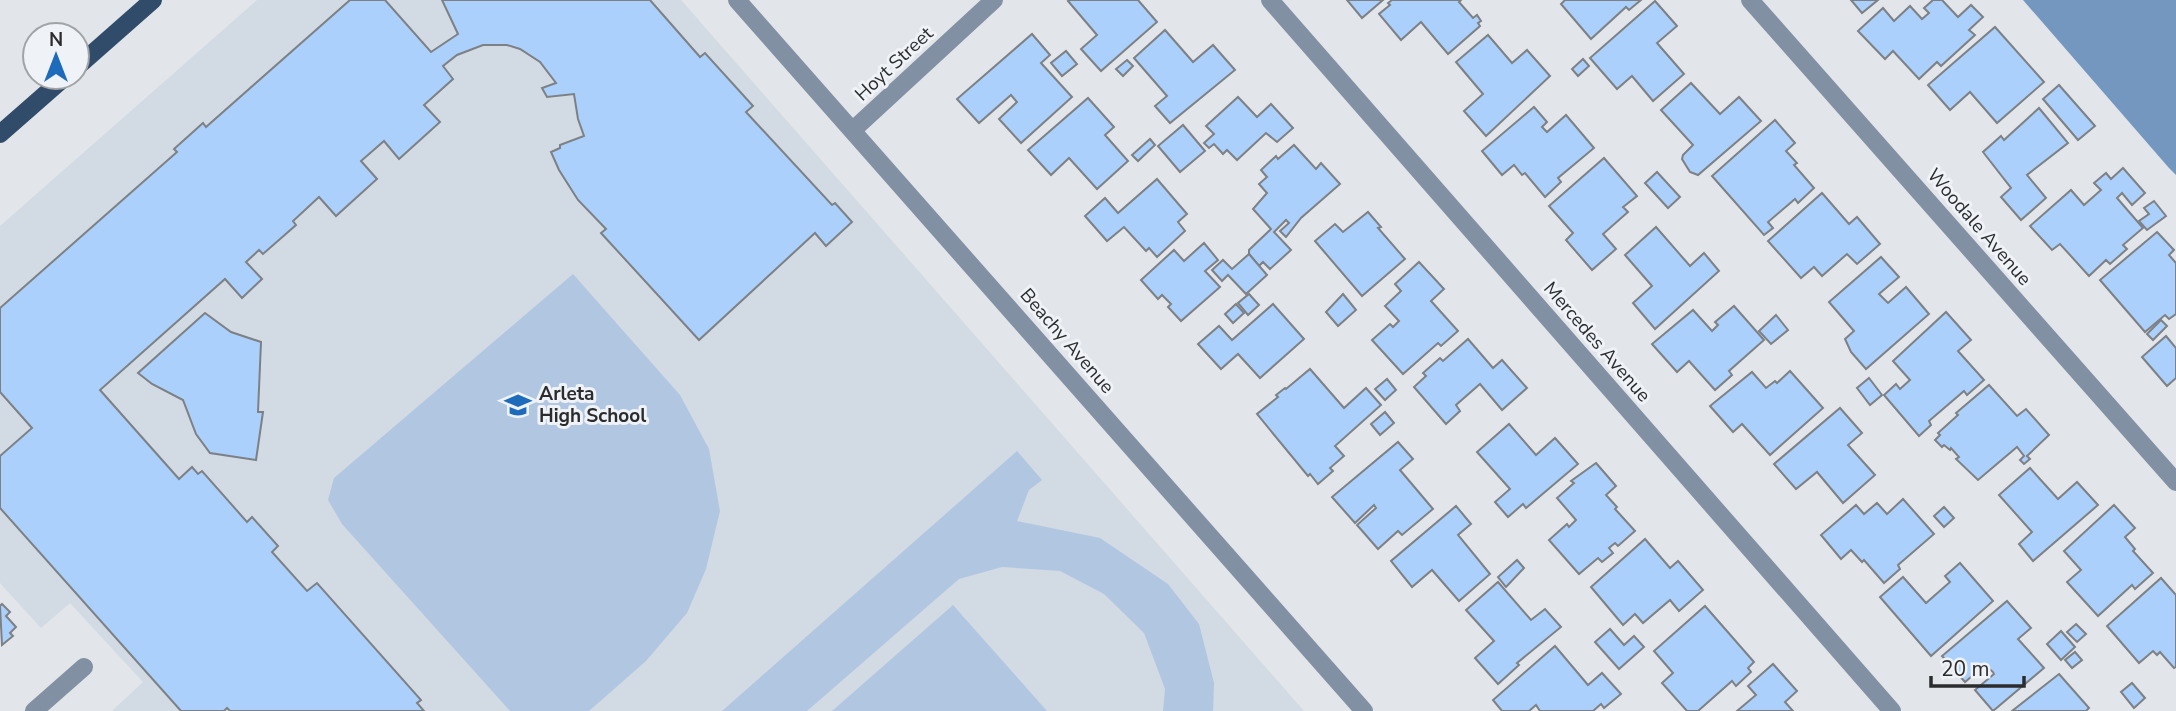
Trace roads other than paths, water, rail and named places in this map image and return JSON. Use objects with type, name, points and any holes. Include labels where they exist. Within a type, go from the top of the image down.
[{"type":"main road","points":[[91,55],[153,0]]},
{"type":"main road","points":[[0,134],[49,91]]},
{"type":"street","name":"Beachy Avenue","points":[[737,0],[1364,711]]},
{"type":"street","name":"Hoyt Street","points":[[853,130],[994,0]]},
{"type":"street","name":"Mercedes Avenue","points":[[1270,0],[1892,711]]},
{"type":"street","name":"Woodale Avenue","points":[[1750,0],[2176,482]]},
{"type":"street","points":[[34,711],[84,667]]},
{"type":"place","name":"Arleta High School","points":[[518,405]]}]
